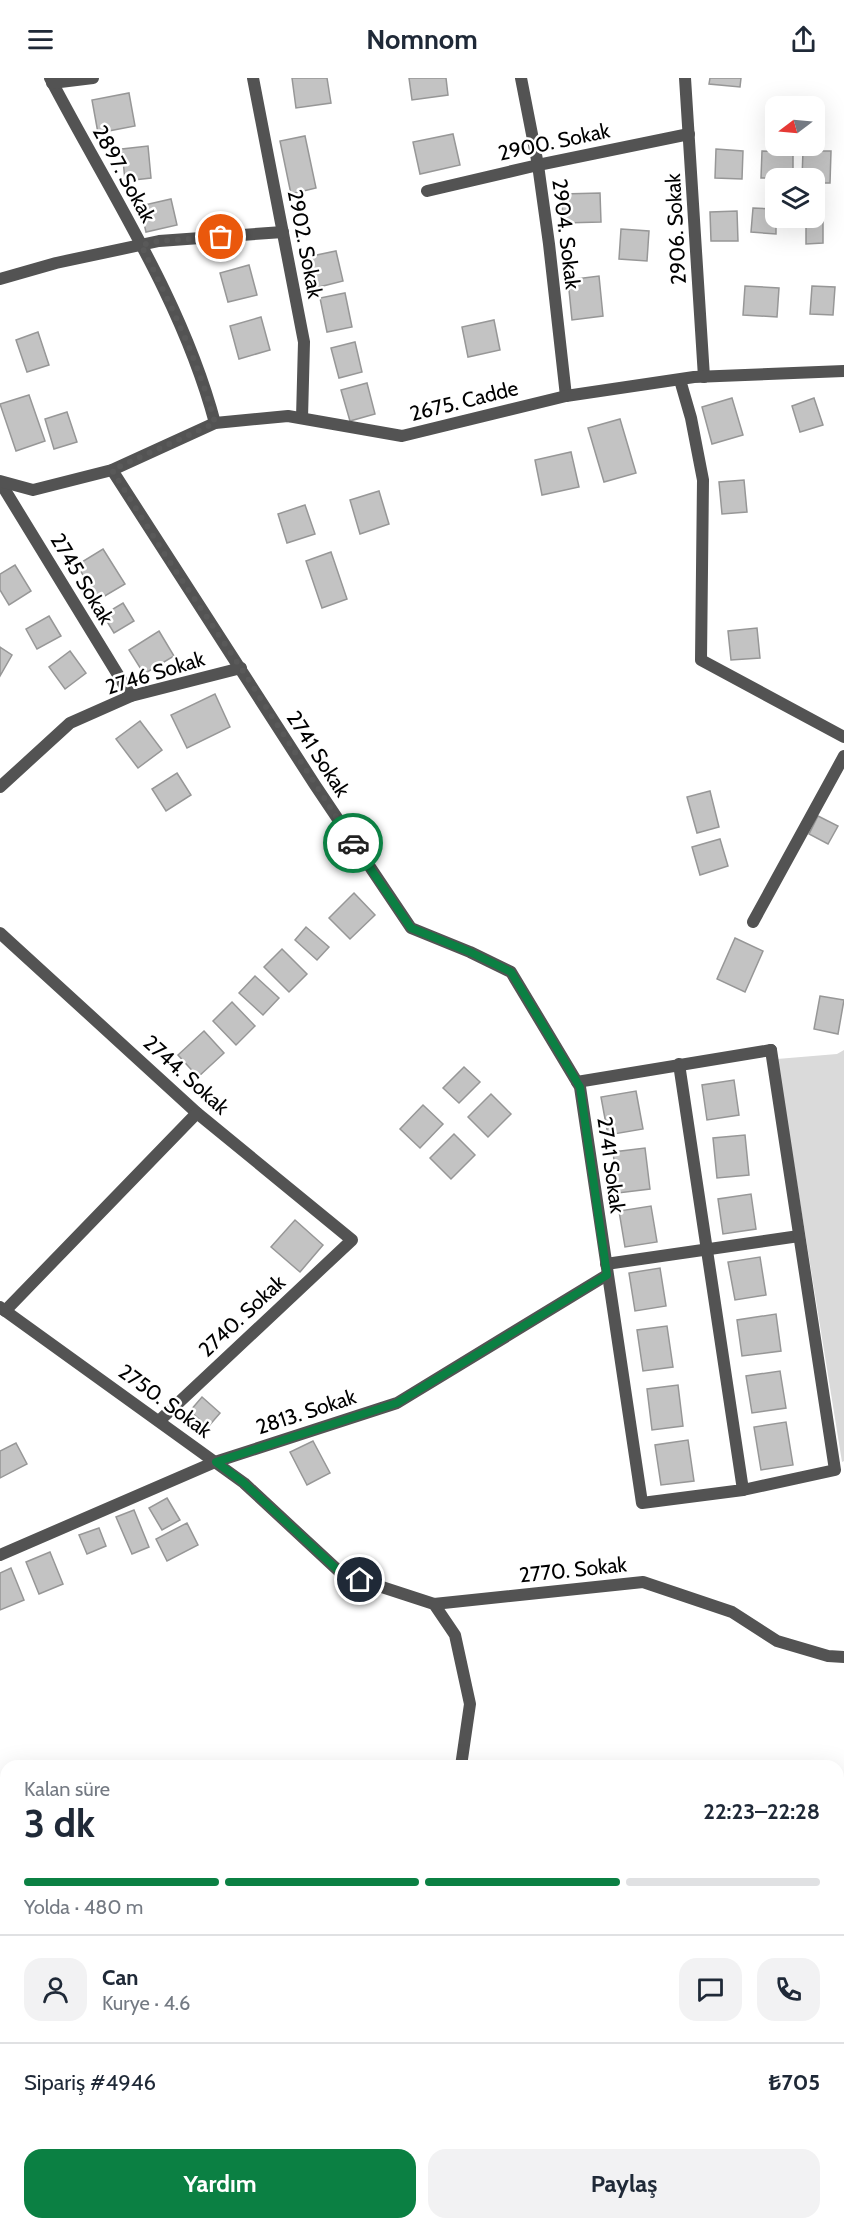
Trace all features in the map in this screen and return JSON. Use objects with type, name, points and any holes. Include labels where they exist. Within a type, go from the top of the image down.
[{"type":"street","points":[[51,81],[93,78]]},
{"type":"street","name":"2902. Sokak","points":[[253,78],[304,342],[302,418]]},
{"type":"street","name":"2904. Sokak","points":[[521,78],[538,165],[566,396]]},
{"type":"street","name":"2906. Sokak","points":[[685,78],[704,377]]},
{"type":"street","name":"2897. Sokak","points":[[51,81],[141,245],[177,317],[206,387],[215,423]]},
{"type":"street","name":"2900. Sokak","points":[[427,191],[538,165],[689,134]]},
{"type":"street","points":[[0,279],[56,263],[159,241],[283,232]]},
{"type":"street","name":"2675. Cadde","points":[[0,481],[33,490],[112,470],[215,423],[288,416],[402,436],[566,396],[704,377],[844,371]]},
{"type":"street","points":[[680,380],[691,418],[703,480],[701,660],[844,737]]},
{"type":"street","name":"2741 Sokak","points":[[112,470],[315,785],[411,928],[511,972],[580,1087],[642,1503],[743,1490]]},
{"type":"street","name":"2745 Sokak","points":[[0,481],[131,696]]},
{"type":"street","name":"2746 Sokak","points":[[0,787],[70,723],[131,696],[241,668]]},
{"type":"street","points":[[753,922],[844,756]]},
{"type":"street","name":"2744. Sokak","points":[[0,933],[196,1113],[352,1240]]},
{"type":"street","points":[[577,1082],[679,1064],[771,1050],[835,1470],[743,1490],[679,1064]]},
{"type":"street","points":[[3,1309],[196,1113]]},
{"type":"street","points":[[606,1270],[707,1250],[799,1236]]},
{"type":"street","name":"2740. Sokak","points":[[159,1421],[352,1240]]},
{"type":"street","name":"2813. Sokak","points":[[0,1555],[216,1462],[397,1403],[606,1270]]},
{"type":"street","name":"2750. Sokak","points":[[3,1309],[244,1483],[342,1574],[434,1604]]},
{"type":"street","name":"2770. Sokak","points":[[434,1604],[643,1582],[732,1612],[777,1641],[828,1656],[844,1657]]},
{"type":"street","points":[[434,1604],[455,1635],[470,1704],[462,1760]]},
{"type":"shaded area","points":[[844,1050],[844,1461],[842,1462],[777,1059],[837,1054]]},
{"type":"building","points":[[292,78],[327,78],[331,103],[296,108]]},
{"type":"building","points":[[409,78],[446,78],[448,95],[412,100]]},
{"type":"building","points":[[710,78],[741,78],[740,87],[709,84]]},
{"type":"building","points":[[129,93],[135,126],[98,133],[92,100]]},
{"type":"building","points":[[453,134],[460,165],[420,174],[413,142]]},
{"type":"building","points":[[305,136],[316,188],[291,194],[280,141]]},
{"type":"building","points":[[148,146],[151,178],[125,181],[122,149]]},
{"type":"building","points":[[716,149],[743,151],[742,179],[715,178]]},
{"type":"building","points":[[762,151],[765,151],[765,156],[793,156],[793,168],[765,168],[765,178],[761,178]]},
{"type":"building","points":[[825,151],[831,151],[830,183],[825,183],[825,168],[802,168],[803,156],[825,156]]},
{"type":"building","points":[[600,193],[601,222],[563,223],[562,194]]},
{"type":"building","points":[[171,199],[177,225],[146,232],[140,206]]},
{"type":"building","points":[[753,208],[765,209],[765,228],[776,228],[776,234],[751,232]]},
{"type":"building","points":[[737,211],[738,241],[711,241],[710,212]]},
{"type":"building","points":[[806,228],[823,228],[823,243],[806,244]]},
{"type":"building","points":[[621,229],[649,231],[647,261],[619,259]]},
{"type":"building","points":[[336,251],[343,281],[315,288],[307,257]]},
{"type":"building","points":[[249,265],[257,295],[228,302],[220,273]]},
{"type":"building","points":[[599,276],[603,316],[572,320],[568,280]]},
{"type":"building","points":[[745,286],[779,288],[777,317],[743,315]]},
{"type":"building","points":[[812,286],[835,287],[833,315],[810,314]]},
{"type":"building","points":[[345,293],[352,327],[327,332],[320,298]]},
{"type":"building","points":[[261,317],[270,350],[239,359],[230,326]]},
{"type":"building","points":[[494,320],[500,350],[468,357],[462,327]]},
{"type":"building","points":[[38,332],[49,365],[27,372],[16,340]]},
{"type":"building","points":[[355,342],[362,372],[339,378],[331,348]]},
{"type":"building","points":[[367,383],[375,414],[350,421],[341,390]]},
{"type":"building","points":[[29,395],[45,441],[16,451],[0,404]]},
{"type":"building","points":[[732,398],[743,435],[712,444],[702,407]]},
{"type":"building","points":[[814,398],[823,425],[800,432],[792,406]]},
{"type":"building","points":[[67,412],[77,442],[54,449],[45,419]]},
{"type":"building","points":[[620,419],[636,473],[604,482],[588,428]]},
{"type":"building","points":[[571,452],[579,487],[542,495],[535,460]]},
{"type":"building","points":[[744,480],[747,512],[722,514],[719,482]]},
{"type":"building","points":[[379,491],[389,524],[360,534],[350,500]]},
{"type":"building","points":[[305,505],[315,534],[287,543],[278,514]]},
{"type":"building","points":[[103,549],[125,584],[98,600],[77,565]]},
{"type":"building","points":[[331,552],[347,599],[322,608],[306,561]]},
{"type":"building","points":[[15,565],[31,591],[9,605],[0,590],[0,574]]},
{"type":"building","points":[[123,603],[134,621],[114,633],[103,615]]},
{"type":"building","points":[[49,616],[61,636],[37,649],[26,629]]},
{"type":"building","points":[[757,628],[760,658],[731,660],[728,631]]},
{"type":"building","points":[[159,631],[174,656],[144,674],[129,650]]},
{"type":"building","points":[[0,647],[12,655],[0,676]]},
{"type":"building","points":[[70,651],[86,673],[65,689],[49,667]]},
{"type":"building","points":[[215,694],[230,727],[187,748],[171,715]]},
{"type":"building","points":[[140,721],[162,750],[138,768],[116,739]]},
{"type":"building","points":[[177,773],[191,795],[166,811],[152,789]]},
{"type":"building","points":[[710,791],[719,827],[697,833],[687,797]]},
{"type":"building","points":[[818,816],[838,826],[828,844],[809,834]]},
{"type":"building","points":[[720,839],[728,866],[700,875],[692,847]]},
{"type":"building","points":[[354,893],[375,915],[350,939],[329,918]]},
{"type":"building","points":[[306,927],[329,947],[317,960],[295,940]]},
{"type":"building","points":[[735,938],[763,951],[745,992],[717,979]]},
{"type":"building","points":[[282,949],[307,974],[289,992],[264,967]]},
{"type":"building","points":[[255,976],[279,998],[263,1015],[239,993]]},
{"type":"building","points":[[820,996],[844,1000],[838,1034],[814,1029]]},
{"type":"building","points":[[232,1002],[255,1026],[236,1045],[213,1021]]},
{"type":"building","points":[[204,1031],[224,1053],[198,1077],[178,1055]]},
{"type":"building","points":[[464,1067],[480,1082],[459,1103],[443,1088]]},
{"type":"building","points":[[734,1080],[739,1115],[707,1120],[702,1085]]},
{"type":"building","points":[[636,1091],[643,1129],[608,1135],[601,1097]]},
{"type":"building","points":[[491,1094],[511,1114],[488,1137],[468,1117]]},
{"type":"building","points":[[423,1105],[443,1124],[420,1148],[400,1129]]},
{"type":"building","points":[[454,1134],[475,1155],[451,1179],[430,1158]]},
{"type":"building","points":[[745,1135],[749,1175],[717,1178],[713,1138]]},
{"type":"building","points":[[645,1148],[650,1189],[618,1193],[613,1152]]},
{"type":"building","points":[[751,1194],[756,1229],[723,1234],[718,1199]]},
{"type":"building","points":[[651,1206],[657,1242],[625,1247],[619,1211]]},
{"type":"building","points":[[295,1220],[323,1245],[300,1272],[271,1247]]},
{"type":"building","points":[[760,1257],[766,1295],[735,1300],[728,1262]]},
{"type":"building","points":[[660,1268],[666,1306],[635,1311],[629,1273]]},
{"type":"building","points":[[776,1314],[781,1351],[742,1356],[737,1320]]},
{"type":"building","points":[[667,1326],[673,1367],[643,1371],[637,1330]]},
{"type":"building","points":[[780,1371],[786,1408],[752,1413],[746,1376]]},
{"type":"building","points":[[678,1385],[683,1426],[652,1430],[647,1389]]},
{"type":"building","points":[[202,1397],[220,1413],[208,1427],[190,1411]]},
{"type":"building","points":[[786,1422],[793,1465],[761,1470],[754,1427]]},
{"type":"building","points":[[688,1440],[694,1481],[661,1485],[655,1445]]},
{"type":"building","points":[[313,1441],[330,1473],[307,1485],[290,1452]]},
{"type":"building","points":[[16,1443],[27,1464],[0,1478],[0,1451]]},
{"type":"building","points":[[167,1498],[180,1520],[162,1530],[149,1508]]},
{"type":"building","points":[[134,1510],[149,1547],[132,1554],[116,1517]]},
{"type":"building","points":[[187,1523],[198,1545],[167,1561],[156,1539]]},
{"type":"building","points":[[99,1528],[106,1546],[87,1554],[79,1535]]},
{"type":"building","points":[[50,1552],[63,1584],[39,1594],[26,1562]]},
{"type":"building","points":[[11,1568],[24,1600],[0,1610],[0,1573]]},
{"type":"way so far","points":[[221,237],[159,241],[141,245],[177,317],[206,387],[215,423],[112,470],[353,843]]},
{"type":"route","points":[[353,843],[411,928],[511,972],[580,1087],[607,1275],[397,1403],[216,1462],[244,1483],[342,1574],[360,1580]]}]
